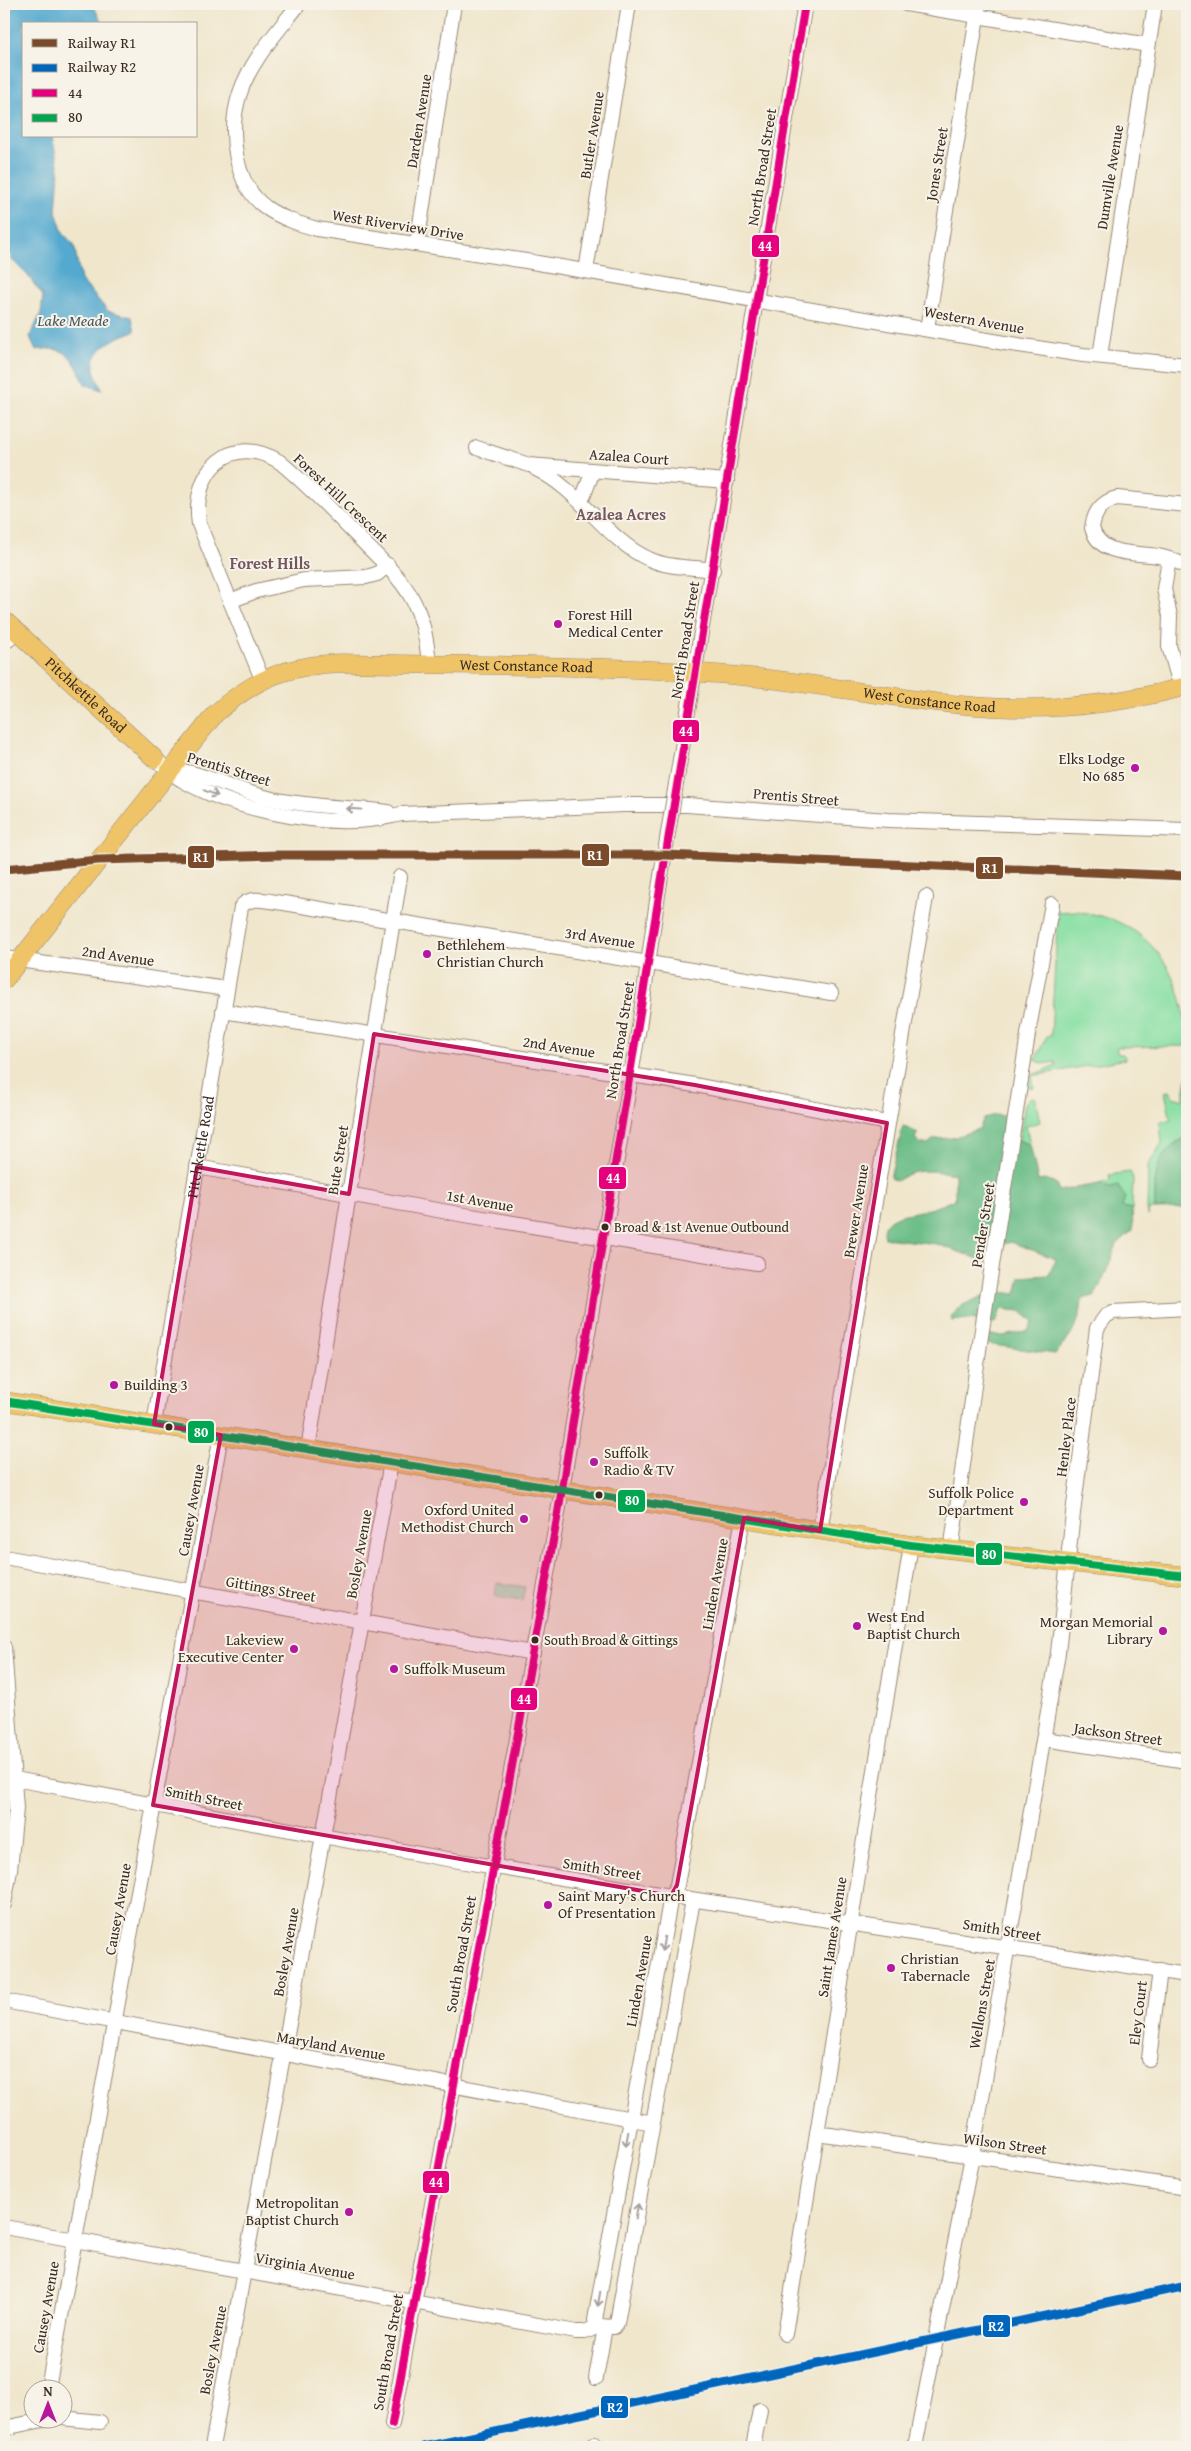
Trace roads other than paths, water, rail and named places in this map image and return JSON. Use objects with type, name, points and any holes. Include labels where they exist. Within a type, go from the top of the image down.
[{"type":"main road","name":"Pitchkettle Road","points":[[4,620],[11,638],[162,764]]},
{"type":"main road","name":"West Constance Road","points":[[4,980],[12,960],[162,764],[232,699],[262,679],[299,667],[320,664],[429,665],[696,673],[760,678],[883,695],[1012,708],[1090,704],[1184,687]]},
{"type":"main road","points":[[4,1401],[951,1551],[1187,1576]]},
{"type":"street","name":"West Riverview Drive","points":[[299,4],[268,44],[240,92],[234,125],[235,147],[243,176],[266,208],[298,223],[317,229],[757,300]]},
{"type":"street","name":"Darden Avenue","points":[[416,244],[454,4]]},
{"type":"street","name":"Butler Avenue","points":[[586,271],[629,4]]},
{"type":"street","name":"North Broad Street","points":[[562,1489],[805,4]]},
{"type":"street","points":[[906,4],[978,10],[1148,45]]},
{"type":"street","name":"Dumville Avenue","points":[[1100,356],[1155,4]]},
{"type":"street","name":"Jones Street","points":[[927,329],[978,10]]},
{"type":"street","name":"Western Avenue","points":[[757,300],[1100,356],[1187,365]]},
{"type":"street","name":"Azalea Court","points":[[477,448],[529,465],[560,483],[638,554],[664,564],[713,570]]},
{"type":"street","name":"Forest Hill Crescent","points":[[262,679],[200,524],[197,511],[198,498],[206,473],[216,463],[234,454],[259,452],[280,462],[308,486],[388,565],[409,591],[418,610],[428,646],[429,665]]},
{"type":"street","name":"Azalea Court","points":[[529,465],[727,481]]},
{"type":"street","points":[[581,502],[593,470]]},
{"type":"street","points":[[1187,505],[1117,498],[1103,504],[1093,519],[1094,534],[1106,548],[1169,559],[1187,566]]},
{"type":"street","points":[[1169,559],[1164,589],[1170,616],[1169,646],[1184,687]]},
{"type":"street","points":[[230,601],[263,589],[304,580],[366,577],[377,574],[388,565]]},
{"type":"street","name":"Prentis Street","points":[[162,764],[180,780],[218,796],[254,808],[325,820],[358,820],[402,814],[624,805],[687,805],[888,820],[1187,830]]},
{"type":"street","name":"Bute Street","points":[[308,1449],[400,877]]},
{"type":"street","name":"Brewer Avenue","points":[[820,1531],[926,898]]},
{"type":"street","name":"Pitchkettle Road","points":[[154,1424],[241,907],[249,900],[274,902]]},
{"type":"street","name":"3rd Avenue","points":[[274,902],[831,993]]},
{"type":"street","name":"Pender Street","points":[[951,1551],[981,1336],[1029,1028],[1052,904]]},
{"type":"street","name":"2nd Avenue","points":[[12,960],[227,989]]},
{"type":"street","name":"2nd Avenue","points":[[223,1010],[695,1085],[888,1123]]},
{"type":"street","name":"1st Avenue","points":[[198,1167],[757,1263]]},
{"type":"street","name":"Henley Place","points":[[1068,1564],[1095,1337],[1100,1322],[1106,1316],[1123,1311],[1187,1308]]},
{"type":"street","name":"Causey Avenue","points":[[50,2378],[221,1435]]},
{"type":"street","name":"Bosley Avenue","points":[[212,2447],[391,1462]]},
{"type":"street","name":"South Broad Street","points":[[392,2424],[562,1489]]},
{"type":"street","name":"Linden Avenue","points":[[596,2378],[602,2326],[595,2320],[671,1896],[677,1885],[744,1518]]},
{"type":"street","name":"Saint James Avenue","points":[[785,2334],[911,1545]]},
{"type":"street","name":"Gittings Street","points":[[4,1557],[533,1653]]},
{"type":"street","name":"Wellons Street","points":[[915,2447],[972,2156],[1009,1948],[1060,1642],[1068,1564]]},
{"type":"street","points":[[4,1647],[9,1779],[16,1808],[10,1870],[4,1904]]},
{"type":"street","name":"Jackson Street","points":[[1044,1740],[1187,1761]]},
{"type":"street","name":"Smith Street","points":[[9,1779],[494,1867],[693,1900],[1187,1975]]},
{"type":"street","points":[[4,1818],[16,1808]]},
{"type":"street","points":[[602,2326],[614,2326],[617,2323],[693,1900]]},
{"type":"street","name":"Eley Court","points":[[1149,2059],[1160,1970]]},
{"type":"street","name":"Maryland Avenue","points":[[4,2001],[653,2123]]},
{"type":"street","name":"Wilson Street","points":[[817,2133],[1187,2188]]},
{"type":"street","name":"Virginia Avenue","points":[[4,2227],[576,2332],[585,2332],[602,2326]]},
{"type":"street","points":[[753,2447],[760,2410]]},
{"type":"street","points":[[72,2419],[100,2422]]},
{"type":"street","points":[[4,2428],[22,2424]]},
{"type":"water","name":"Lake Meade","points":[[4,4],[95,4],[94,7],[102,22],[22,22],[22,138],[52,138],[59,169],[56,212],[63,233],[74,245],[81,280],[108,311],[132,317],[135,331],[121,336],[102,348],[95,360],[94,370],[102,390],[85,384],[77,367],[68,355],[62,351],[55,349],[36,350],[30,337],[41,313],[43,296],[28,276],[11,259],[4,225]]},
{"type":"railway","points":[[4,869],[98,860],[277,855],[666,855],[1187,876]]},
{"type":"rail line","name":"R1","points":[[4,869],[98,860],[277,855],[666,855],[1187,876]]},
{"type":"rail line","name":"R2","points":[[424,2447],[1187,2286]]},
{"type":"place","name":"Forest Hill Medical Center","points":[[558,624]]},
{"type":"place","name":"Elks Lodge No 685","points":[[1135,768]]},
{"type":"place","name":"Bethlehem Christian Church","points":[[427,954]]},
{"type":"place","name":"Broad & 1st Avenue Outbound","points":[[605,1227]]},
{"type":"place","name":"Building 3","points":[[114,1385]]},
{"type":"place","name":"Suffolk Radio & TV","points":[[594,1462]]},
{"type":"place","name":"Suffolk Police Department","points":[[1024,1502]]},
{"type":"place","name":"Oxford United Methodist Church","points":[[524,1519]]},
{"type":"place","name":"West End Baptist Church","points":[[857,1626]]},
{"type":"place","name":"Morgan Memorial Library","points":[[1163,1631]]},
{"type":"place","name":"South Broad & Gittings","points":[[535,1640]]},
{"type":"place","name":"Lakeview Executive Center","points":[[294,1649]]},
{"type":"place","name":"Suffolk Museum","points":[[394,1669]]},
{"type":"place","name":"Saint Mary's Church Of Presentation","points":[[548,1905]]},
{"type":"place","name":"Christian Tabernacle","points":[[891,1968]]},
{"type":"place","name":"Metropolitan Baptist Church","points":[[349,2212]]},
{"type":"district","name":"Azalea Acres","points":[[621,514]]},
{"type":"district","name":"Forest Hills","points":[[270,563]]}]
